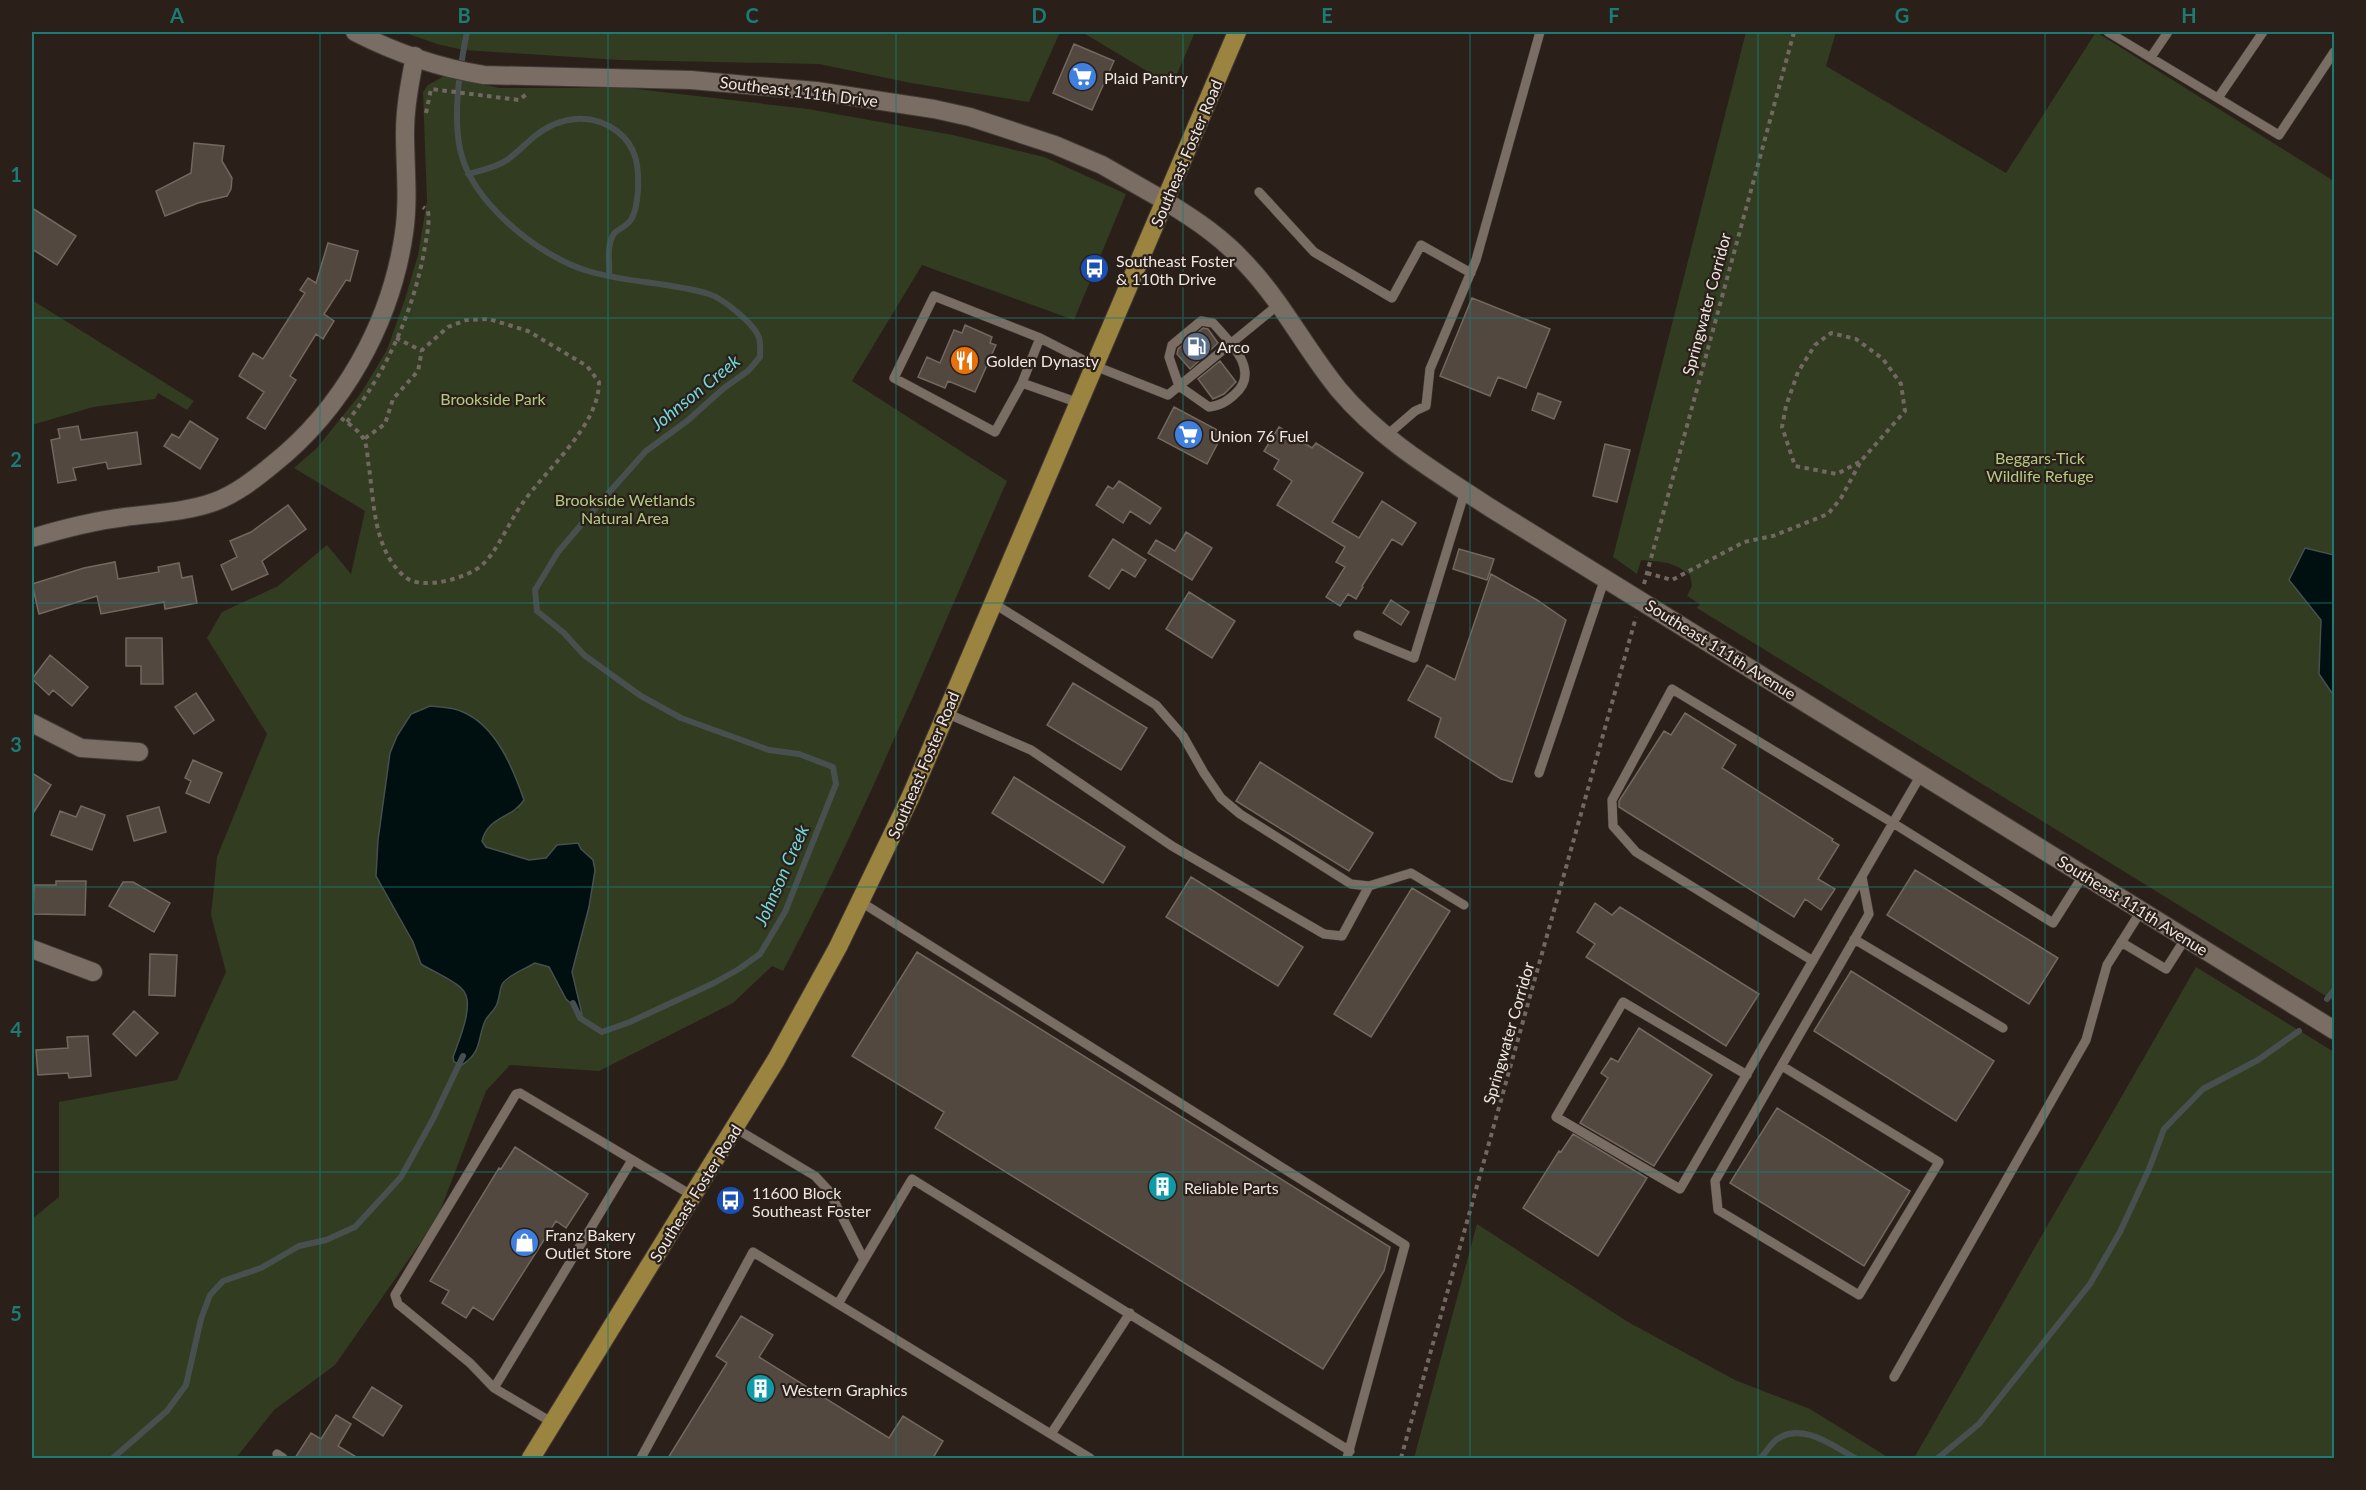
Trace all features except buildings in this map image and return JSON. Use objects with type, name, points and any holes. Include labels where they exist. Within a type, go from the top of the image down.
[{"type":"main road","name":"Southeast Foster Road","points":[[531,1458],[735,1128],[810,999],[861,902],[905,808],[1237,32]]},
{"type":"street","name":"Southeast 111th Drive","points":[[355,32],[415,56],[484,75],[691,80],[816,91],[934,109],[970,117],[1055,146],[1102,165],[1165,201]]},
{"type":"street","points":[[32,538],[102,521],[178,511],[215,501],[247,484],[284,456],[328,410],[346,385],[376,327],[395,274],[404,233],[407,192],[405,133],[415,56]]},
{"type":"street","name":"Southeast 111th Avenue","points":[[1165,201],[1201,223],[1223,240],[1249,266],[1339,390],[1386,436],[1414,458],[2334,1030]]},
{"type":"street","points":[[32,723],[81,748],[139,752]]},
{"type":"street","points":[[32,949],[93,972]]},
{"type":"lane","points":[[1386,436],[1415,411],[1426,406],[1430,369],[1476,260],[1540,32]]},
{"type":"lane","points":[[2108,32],[2279,135],[2334,52]]},
{"type":"lane","points":[[2151,57],[2168,32]]},
{"type":"lane","points":[[2218,98],[2263,32]]},
{"type":"lane","points":[[1259,192],[1314,252],[1392,298],[1422,245],[1471,273]]},
{"type":"lane","points":[[1040,338],[1022,383],[995,432],[894,378],[934,296],[1040,338],[1095,366],[1168,396],[1278,305]]},
{"type":"lane","points":[[1201,321],[1213,323],[1231,344],[1245,366],[1246,378],[1241,389],[1222,405],[1209,407],[1179,386],[1169,357],[1172,345],[1201,321]]},
{"type":"lane","points":[[1022,383],[1079,403]]},
{"type":"lane","points":[[1358,635],[1414,658],[1465,491]]},
{"type":"lane","points":[[1539,773],[1605,578]]},
{"type":"lane","points":[[993,603],[1156,705],[1183,736],[1203,773],[1221,798],[1240,814],[1351,884],[1369,886],[1411,873],[1464,905]]},
{"type":"lane","points":[[1813,960],[1636,852],[1613,826],[1612,800],[1672,689],[2053,923],[2084,874]]},
{"type":"lane","points":[[946,713],[1031,750],[1172,846],[1324,934],[1342,936],[1369,886]]},
{"type":"lane","points":[[1747,1075],[1623,1002],[1556,1117],[1680,1189],[1747,1075],[1922,773]]},
{"type":"lane","points":[[1782,1066],[1939,1162],[1858,1295],[1718,1210],[1715,1181],[1869,914],[1862,877]]},
{"type":"lane","points":[[838,1304],[912,1179],[1130,1313],[1348,1455],[1405,1245],[861,902]]},
{"type":"lane","points":[[1894,1377],[2086,1040],[2107,965],[2141,911]]},
{"type":"lane","points":[[1854,939],[2003,1028]]},
{"type":"lane","points":[[2121,942],[2166,969],[2186,939]]},
{"type":"lane","points":[[553,1423],[494,1388],[470,1363],[398,1304],[395,1295],[516,1094],[520,1093],[693,1196]]},
{"type":"lane","points":[[735,1128],[815,1176],[822,1183],[841,1210],[864,1260]]},
{"type":"lane","points":[[494,1388],[632,1160]]},
{"type":"lane","points":[[641,1458],[753,1252],[1090,1458]]},
{"type":"lane","points":[[1051,1434],[1130,1313]]},
{"type":"path","name":"Springwater Corridor","points":[[1644,584],[1794,32]]},
{"type":"path","points":[[426,114],[431,89],[519,100],[528,93]]},
{"type":"path","points":[[328,410],[347,422],[364,439],[379,537],[387,552],[400,571],[410,580],[444,581],[468,574],[484,563],[527,497],[574,441],[598,393],[597,378],[587,366],[528,331],[506,322],[484,318],[466,320],[448,327],[422,351],[418,371],[393,399],[385,424],[364,439]]},
{"type":"path","points":[[376,327],[422,351]]},
{"type":"path","points":[[1647,573],[1672,580],[1744,542],[1773,536],[1828,514],[1841,498],[1861,461],[1905,411],[1901,384],[1883,359],[1856,339],[1831,333],[1815,345],[1798,372],[1786,406],[1782,427],[1795,466],[1837,474],[1861,461]]},
{"type":"path","name":"Springwater Corridor","points":[[1401,1458],[1637,614]]},
{"type":"green space","points":[[403,32],[1060,32],[1029,102],[911,83],[819,64],[620,60],[464,50],[437,44]]},
{"type":"green space","points":[[1082,32],[1195,32],[1172,86]]},
{"type":"green space","name":"Beggars-Tick Wildlife Refuge","points":[[1746,32],[1836,32],[1826,66],[2006,173],[2096,32],[2334,181],[2334,1001],[1697,608],[1700,604],[1687,596],[1692,586],[1690,575],[1684,570],[1667,563],[1641,560],[1637,574],[1613,557]]},
{"type":"green space","name":"Brookside Wetlands Natural Area","points":[[446,75],[499,88],[628,88],[808,109],[953,135],[1044,157],[1126,194],[1074,320],[922,265],[852,381],[1007,481],[872,789],[783,971],[772,966],[733,1003],[599,1071],[510,1065],[486,1091],[437,1219],[335,1365],[274,1410],[236,1458],[32,1458],[32,1219],[59,1197],[59,1102],[177,1080],[226,972],[211,915],[217,857],[267,734],[207,638],[222,612],[278,586],[327,545],[351,574],[365,511],[294,468],[317,448],[361,393],[387,350],[405,299],[418,255],[427,201],[423,92],[428,85]],"holes":[[[430,706],[463,712],[485,727],[515,775],[518,810],[500,817],[491,825],[482,841],[486,848],[529,860],[546,859],[581,849],[587,853],[589,907],[572,972],[557,979],[549,967],[535,963],[503,984],[496,1006],[486,1018],[461,988],[421,964],[413,942],[376,876],[378,840],[390,753]]]},
{"type":"green space","points":[[32,300],[194,401],[187,410],[158,393],[155,399],[93,407],[32,425]]},
{"type":"green space","points":[[2196,967],[2334,1052],[2334,1458],[1914,1458]]},
{"type":"green space","points":[[1477,1224],[1628,1322],[1735,1380],[1810,1409],[1889,1458],[1414,1458]]},
{"type":"shaded area","points":[[2305,548],[2334,555],[2334,696],[2319,674],[2321,620],[2289,580]]},
{"type":"shaded area","points":[[430,706],[455,709],[475,718],[494,738],[509,762],[524,800],[513,811],[490,826],[482,841],[486,847],[529,860],[546,858],[557,845],[578,843],[593,860],[595,870],[589,907],[572,972],[582,1014],[566,999],[549,967],[535,963],[514,974],[503,983],[496,1006],[485,1021],[476,1050],[462,1065],[454,1062],[453,1057],[467,1012],[466,995],[454,983],[421,964],[413,942],[376,876],[378,840],[390,753],[397,736],[411,714]]},
{"type":"waterway","name":"Johnson Creek","points":[[467,32],[458,90],[458,136],[467,169],[492,207],[528,240],[569,264],[603,275],[679,287],[715,296],[745,319],[756,332],[760,343],[760,357],[748,371],[646,451],[558,552],[535,590],[537,611],[564,633],[584,655],[641,696],[681,718],[769,750],[799,754],[833,767],[836,784],[785,912],[760,954],[714,983],[630,1022],[602,1032],[580,1018],[573,1003]]},
{"type":"waterway","name":"Johnson Creek","points":[[468,174],[502,163],[545,129],[565,121],[576,119],[598,121],[618,132],[629,144],[636,158],[638,190],[636,208],[630,221],[614,233],[611,240],[609,275]]},
{"type":"waterway","points":[[2327,999],[2334,990]]},
{"type":"waterway","points":[[1938,1458],[1979,1424],[2090,1284],[2120,1232],[2149,1169],[2164,1129],[2203,1089],[2258,1060],[2299,1031]]},
{"type":"waterway","name":"Johnson Creek","points":[[113,1458],[167,1411],[186,1385],[201,1319],[210,1295],[223,1281],[261,1268],[299,1246],[326,1240],[355,1227],[401,1177],[433,1119],[463,1056]]},
{"type":"waterway","points":[[1761,1458],[1776,1440],[1796,1433],[1817,1437],[1855,1458]]},
{"type":"place","name":"Plaid Pantry","points":[[1083,77]]},
{"type":"place","name":"Southeast Foster & 110th Drive","points":[[1095,269]]},
{"type":"place","name":"Arco","points":[[1196,346]]},
{"type":"place","name":"Golden Dynasty","points":[[965,360]]},
{"type":"place","name":"Union 76 Fuel","points":[[1189,435]]},
{"type":"place","name":"Reliable Parts","points":[[1163,1187]]},
{"type":"place","name":"11600 Block Southeast Foster","points":[[731,1201]]},
{"type":"place","name":"Franz Bakery Outlet Store","points":[[524,1243]]},
{"type":"place","name":"Western Graphics","points":[[761,1389]]},
{"type":"park label","name":"Brookside Park","points":[[493,398]]}]
